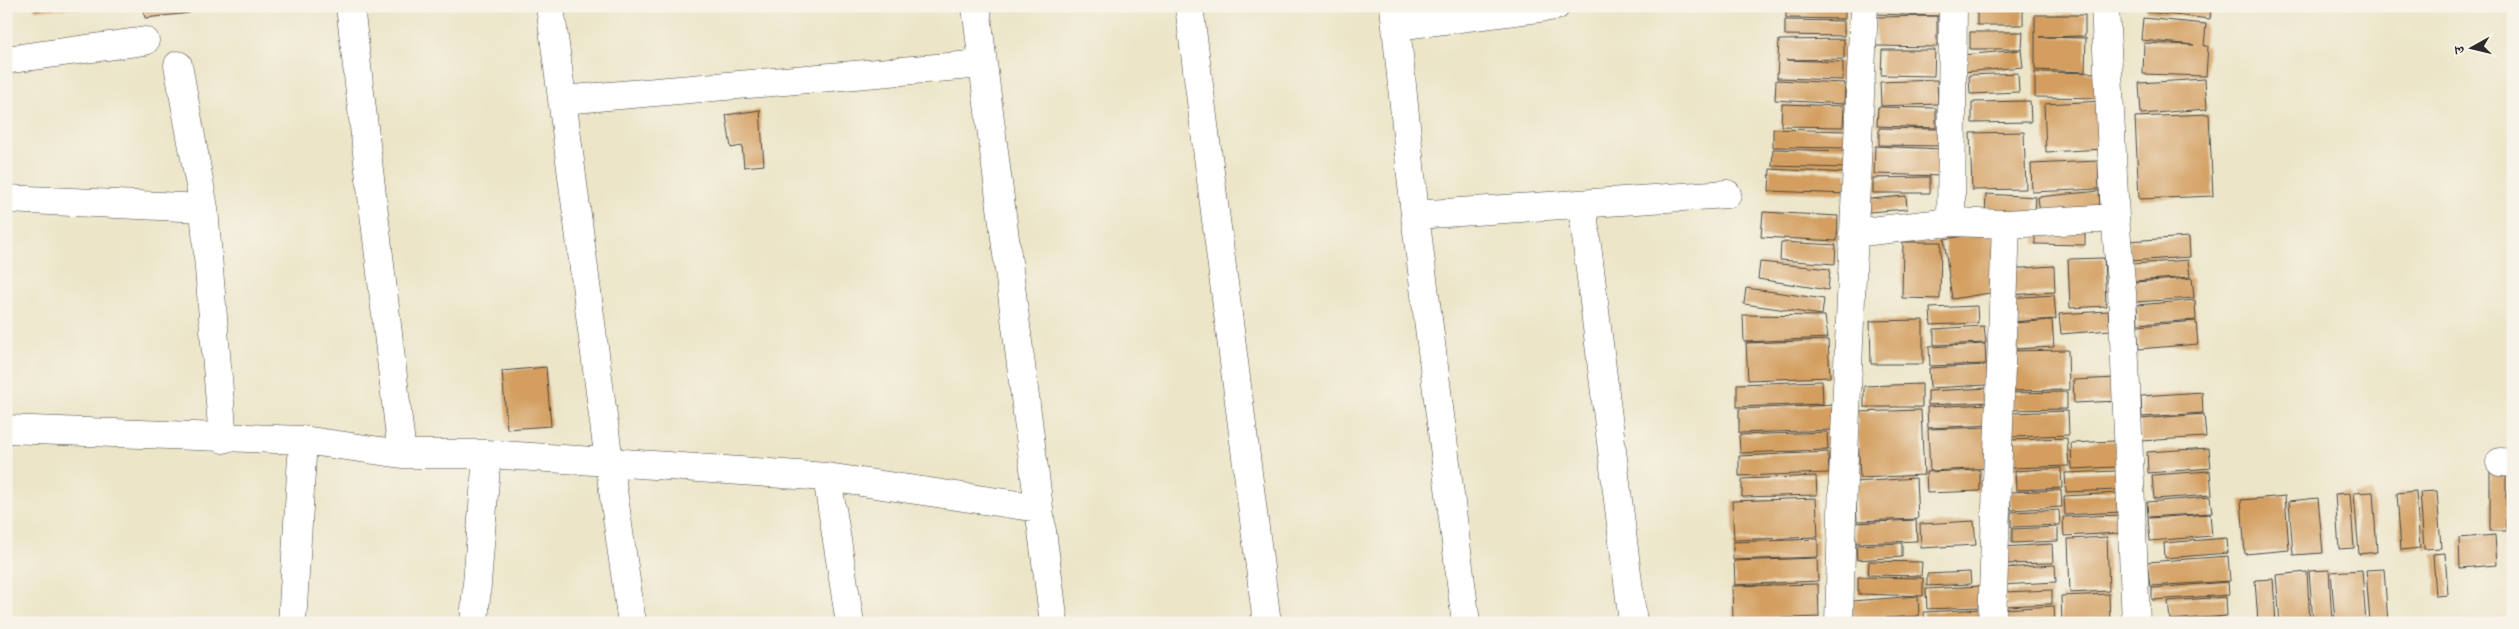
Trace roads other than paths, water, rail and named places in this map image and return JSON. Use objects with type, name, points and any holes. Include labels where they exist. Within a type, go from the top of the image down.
[{"type":"street","points":[[350,6],[402,454]]},
{"type":"street","points":[[550,6],[609,462],[632,623]]},
{"type":"street","points":[[976,6],[1054,623]]},
{"type":"street","points":[[1189,6],[1267,623]]},
{"type":"street","points":[[1466,623],[1415,215],[1395,16],[1556,6]]},
{"type":"street","points":[[1839,623],[1853,233],[1864,6]]},
{"type":"street","points":[[1951,222],[1953,6]]},
{"type":"street","points":[[2105,6],[2115,218],[2123,302],[2136,623]]},
{"type":"street","points":[[6,58],[12,59],[145,41]]},
{"type":"street","points":[[562,100],[983,64]]},
{"type":"street","points":[[178,65],[204,208],[223,439]]},
{"type":"street","points":[[1415,215],[1727,194]]},
{"type":"street","points":[[6,199],[204,208]]},
{"type":"street","points":[[1582,204],[1633,623]]},
{"type":"street","points":[[1853,233],[1951,222],[2006,224],[2115,218]]},
{"type":"street","points":[[1992,623],[2006,224]]},
{"type":"street","points":[[6,429],[223,439],[303,440],[402,454],[487,454],[827,477],[1039,508]]},
{"type":"street","points":[[292,623],[303,440]]},
{"type":"street","points":[[474,623],[487,454]]},
{"type":"street","points":[[827,477],[850,623]]}]
